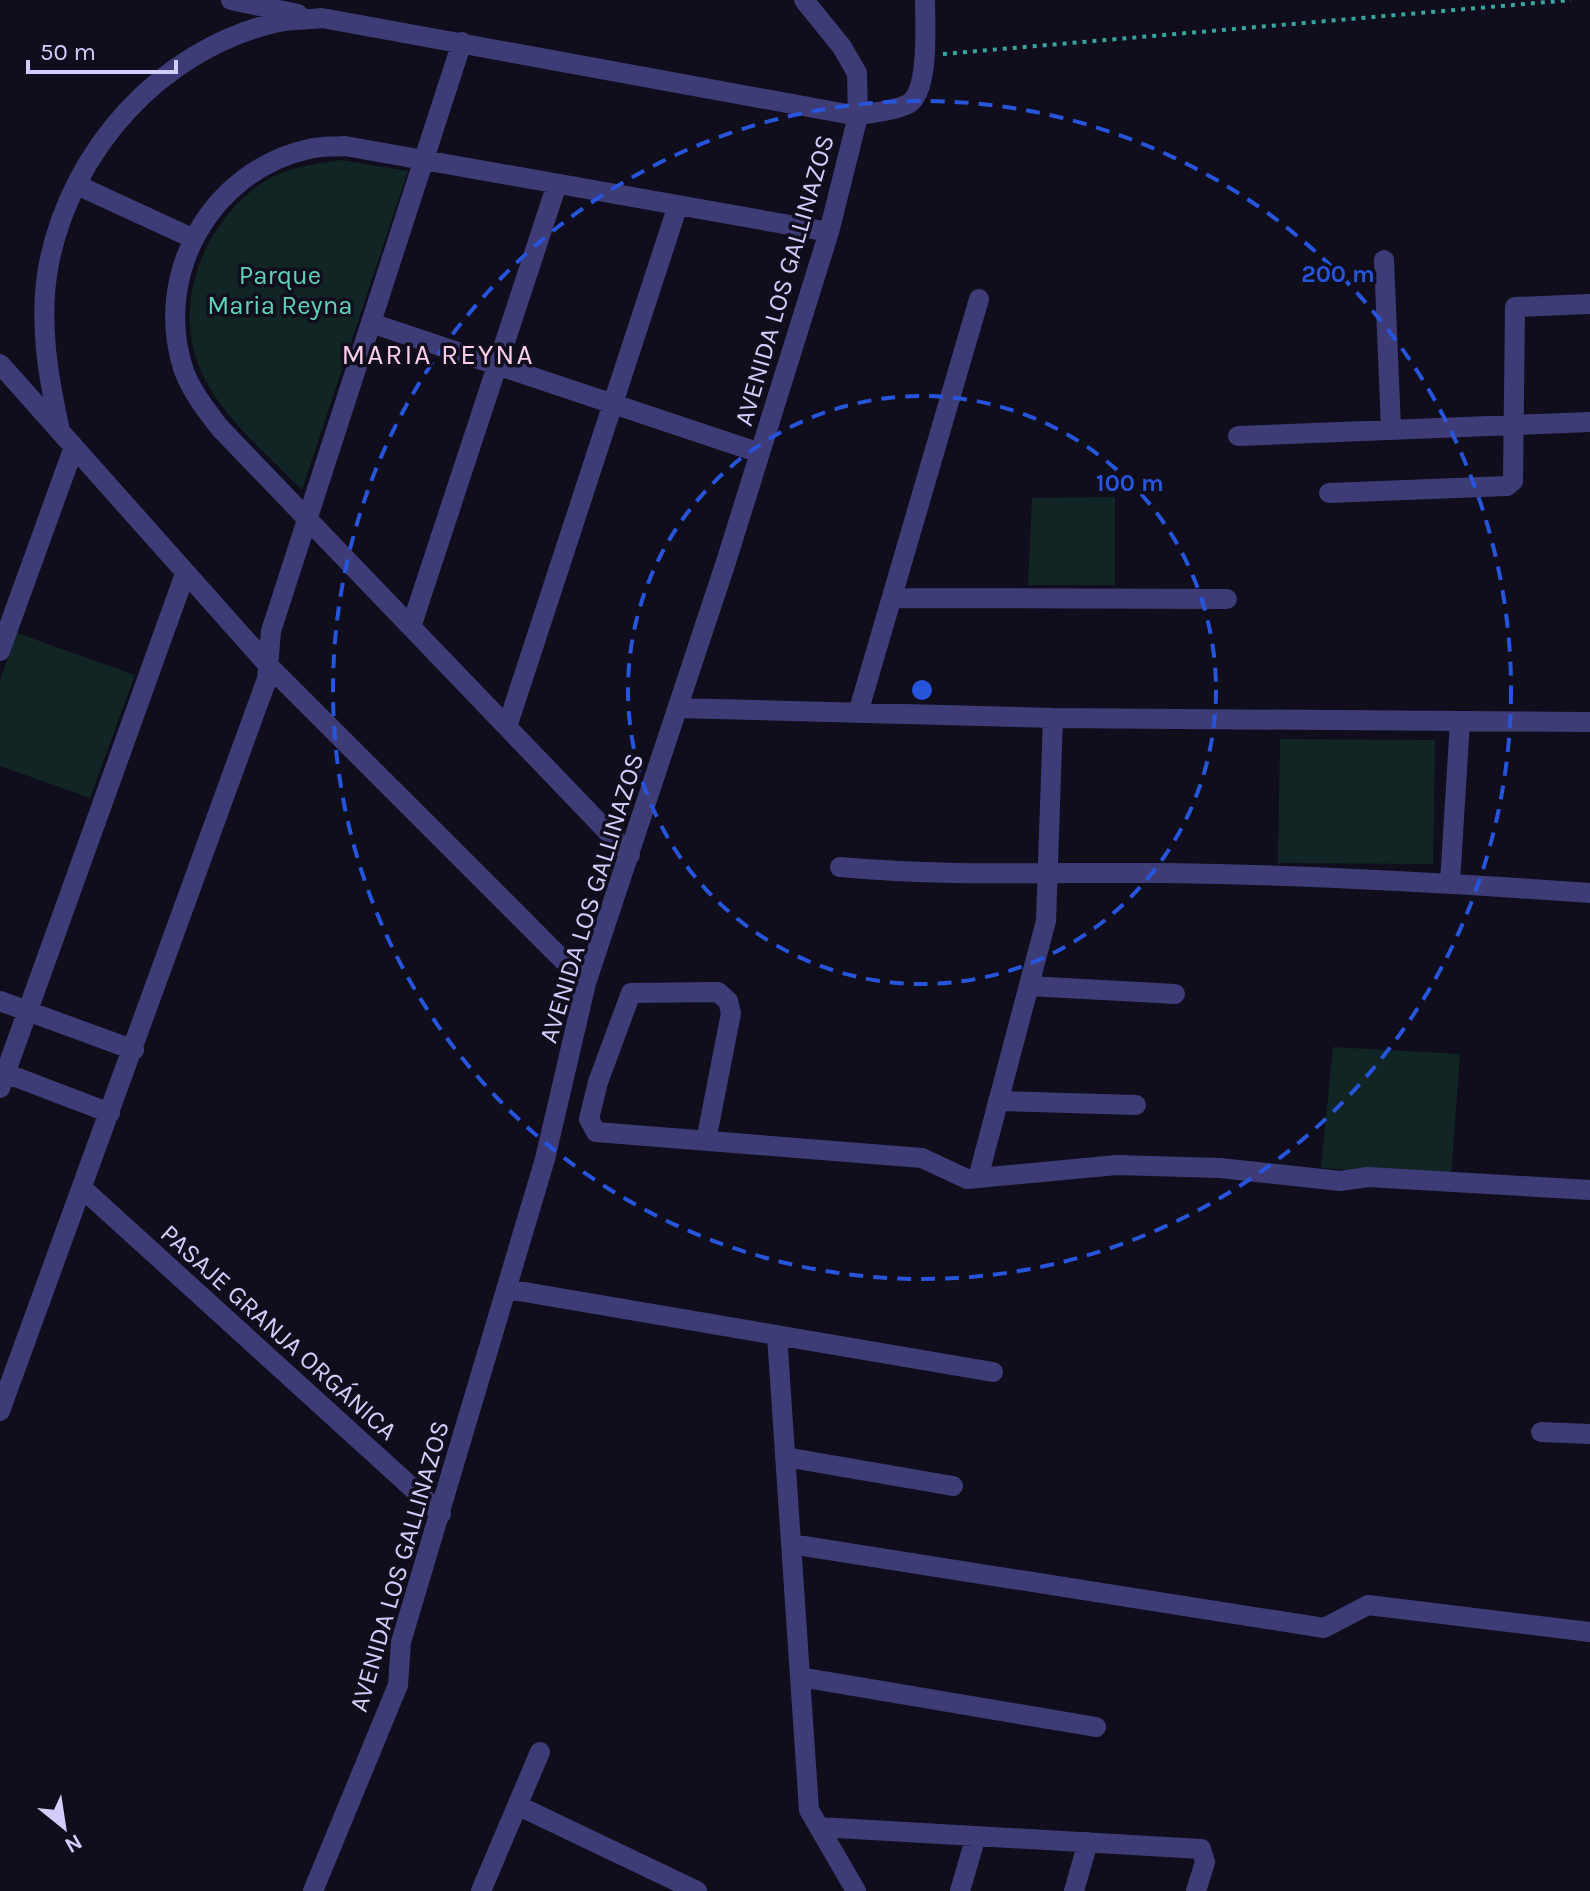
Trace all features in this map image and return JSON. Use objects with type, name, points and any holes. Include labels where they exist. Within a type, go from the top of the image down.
[{"type":"street","points":[[231,0],[858,116],[857,73],[842,47],[804,0]]},
{"type":"street","name":"AVENIDA LOS GALLINAZOS","points":[[313,1891],[398,1685],[401,1642],[545,1159],[586,983],[682,708],[829,232],[858,116],[908,104],[916,95],[924,55],[925,0]]},
{"type":"street","points":[[0,651],[67,439],[46,367],[44,314],[48,265],[55,238],[77,185],[125,110],[192,57],[275,22],[322,18]]},
{"type":"street","points":[[0,1409],[134,1050],[267,679],[271,631],[462,42]]},
{"type":"street","points":[[630,855],[220,428],[200,402],[185,373],[177,344],[175,310],[179,275],[192,238],[236,184],[271,162],[310,148],[345,146],[829,232]]},
{"type":"street","points":[[411,627],[557,184]]},
{"type":"street","points":[[77,185],[192,238]]},
{"type":"street","points":[[507,727],[678,205]]},
{"type":"street","points":[[1384,260],[1391,429]]},
{"type":"street","points":[[858,713],[979,299]]},
{"type":"street","points":[[1329,493],[1507,486],[1513,481],[1515,307],[1590,304]]},
{"type":"street","points":[[371,323],[760,453]]},
{"type":"street","points":[[0,364],[268,665],[586,983]]},
{"type":"street","points":[[1238,436],[1590,422]]},
{"type":"street","points":[[110,1113],[2,1077],[185,574]]},
{"type":"street","points":[[893,598],[1227,599]]},
{"type":"street","points":[[682,708],[1053,718],[1590,722]]},
{"type":"street","points":[[978,1178],[1046,921],[1053,718]]},
{"type":"street","points":[[1450,883],[1460,721]]},
{"type":"street","points":[[840,867],[927,875],[1167,873],[1450,883],[1590,893]]},
{"type":"street","points":[[1029,986],[1175,994]]},
{"type":"street","points":[[706,1141],[731,1013],[728,1001],[718,992],[631,993],[598,1082],[589,1119],[596,1132],[706,1141],[922,1158],[967,1179],[1117,1165],[1220,1168],[1340,1181],[1368,1177],[1590,1190]]},
{"type":"street","points":[[0,1001],[134,1050]]},
{"type":"street","points":[[998,1101],[1136,1105]]},
{"type":"street","name":"PASAJE GRANJA ORGÁNICA","points":[[82,1188],[441,1514]]},
{"type":"street","points":[[507,1289],[993,1372]]},
{"type":"street","points":[[777,1335],[809,1810],[856,1891]]},
{"type":"street","points":[[1541,1432],[1590,1434]]},
{"type":"street","points":[[785,1457],[953,1486]]},
{"type":"street","points":[[791,1544],[1324,1628],[1368,1605],[1590,1632]]},
{"type":"street","points":[[800,1677],[1096,1727]]},
{"type":"street","points":[[481,1891],[540,1752]]},
{"type":"street","points":[[519,1806],[697,1891]]},
{"type":"street","points":[[819,1827],[1201,1849],[1205,1862],[1196,1891]]},
{"type":"street","points":[[960,1891],[976,1836]]},
{"type":"street","points":[[1074,1891],[1088,1842]]},
{"type":"path","points":[[924,55],[1571,0]]},
{"type":"green space","name":"Parque Maria Reyna","points":[[341,160],[408,171],[302,490],[245,434],[209,386],[192,343],[192,290],[211,239],[244,197],[283,172]]},
{"type":"green space","points":[[1115,497],[1115,585],[1028,585],[1032,498]]},
{"type":"green space","points":[[17,633],[135,675],[90,798],[0,766],[0,680]]},
{"type":"green space","points":[[1280,739],[1435,740],[1433,864],[1278,863]]},
{"type":"green space","points":[[1333,1047],[1460,1054],[1451,1176],[1321,1168]]},
{"type":"district","name":"MARIA REYNA","points":[[438,354]]}]
